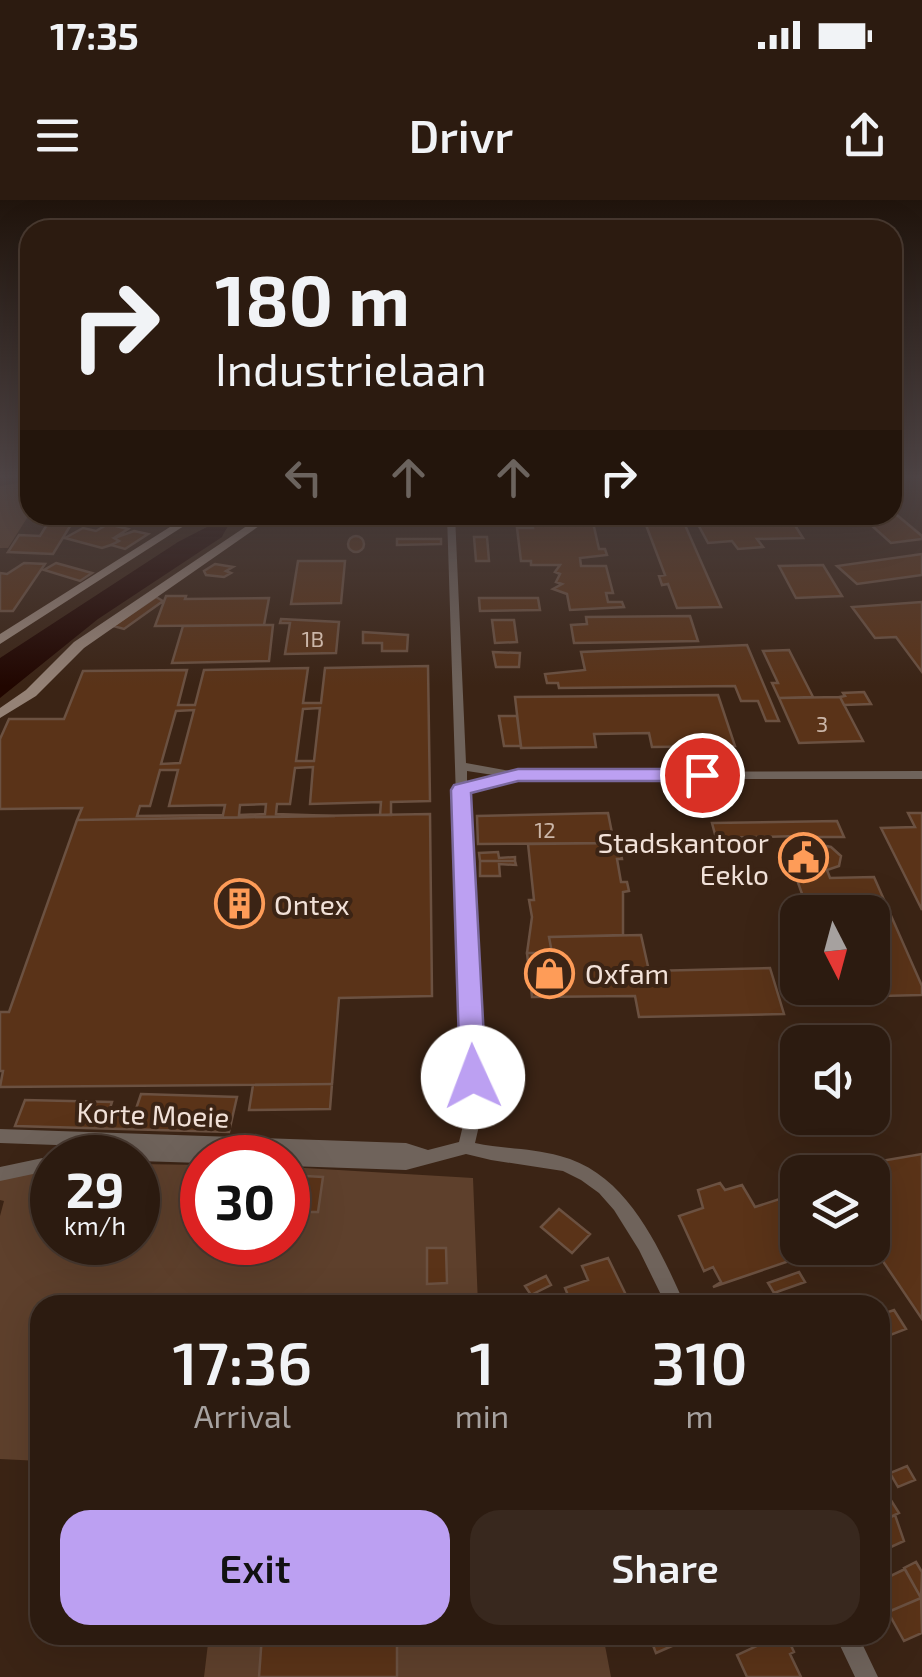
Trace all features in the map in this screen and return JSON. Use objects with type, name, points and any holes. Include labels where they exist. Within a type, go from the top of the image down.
[{"type":"street","points":[[0,640],[144,548]]},
{"type":"street","points":[[0,714],[31,693],[78,646],[222,548]]},
{"type":"street","points":[[453,548],[474,1113],[466,1147],[489,1155],[567,1164],[594,1180],[625,1210],[671,1295]]},
{"type":"street","points":[[460,766],[518,775],[922,775]]},
{"type":"street","points":[[461,790],[518,775]]},
{"type":"street","name":"Korte Moeie","points":[[0,1136],[406,1150],[424,1156]]},
{"type":"street","name":"Korte Moeie","points":[[310,1160],[406,1164],[466,1147]]},
{"type":"street","points":[[0,1174],[30,1168]]},
{"type":"street","points":[[851,1645],[868,1677]]},
{"type":"shaded area","points":[[169,548],[205,548],[98,619],[0,698],[0,658]]},
{"type":"shaded area","points":[[160,1164],[180,1165],[180,1265],[310,1265],[310,1168],[473,1178],[478,1295],[30,1295],[30,1460],[0,1459],[0,1216],[4,1201],[0,1200],[0,1180],[30,1173],[30,1265],[160,1265]]},
{"type":"shaded area","points":[[208,1645],[605,1645],[611,1677],[204,1677]]},
{"type":"building","points":[[11,548],[57,548],[53,554],[8,552]]},
{"type":"building","points":[[475,548],[488,548],[489,561],[476,561]]},
{"type":"building","points":[[519,548],[605,549],[607,555],[580,558],[581,566],[606,566],[613,593],[606,593],[608,602],[622,602],[624,607],[570,610],[567,594],[553,589],[562,584],[556,582],[560,574],[555,572],[560,565],[521,561]]},
{"type":"building","points":[[655,548],[695,548],[721,607],[677,608],[668,584],[662,585],[659,576],[665,575]]},
{"type":"building","points":[[922,554],[922,575],[857,584],[837,566]]},
{"type":"building","points":[[298,561],[345,561],[341,603],[291,604]]},
{"type":"building","points":[[24,563],[45,564],[13,611],[0,611],[0,573],[7,574]]},
{"type":"building","points":[[56,563],[92,573],[80,581],[44,570]]},
{"type":"building","points":[[215,564],[233,567],[226,571],[231,573],[224,577],[206,575],[204,571]]},
{"type":"building","points":[[823,565],[842,596],[796,598],[779,566]]},
{"type":"building","points":[[166,596],[269,598],[264,625],[155,626]]},
{"type":"building","points":[[156,597],[163,601],[124,629],[113,626]]},
{"type":"building","points":[[479,598],[538,598],[540,610],[480,611]]},
{"type":"building","points":[[922,602],[922,672],[896,637],[875,638],[852,607]]},
{"type":"building","points":[[690,616],[698,641],[574,643],[571,625],[587,624],[586,617]]},
{"type":"building","points":[[281,619],[339,622],[336,653],[285,654],[290,623],[280,623]]},
{"type":"building","points":[[492,620],[514,620],[517,642],[495,643]]},
{"type":"building","points":[[273,625],[269,661],[172,663],[183,626]]},
{"type":"building","points":[[363,632],[408,635],[407,651],[382,651],[382,643],[363,643]]},
{"type":"building","points":[[747,645],[779,721],[766,721],[758,701],[741,701],[735,686],[559,688],[558,683],[547,683],[545,674],[585,670],[581,652]]},
{"type":"building","points":[[789,650],[813,697],[779,698],[772,683],[778,683],[763,651]]},
{"type":"building","points":[[493,652],[520,653],[519,667],[496,667]]},
{"type":"building","points":[[428,666],[430,801],[391,802],[391,815],[380,815],[381,802],[310,804],[313,767],[295,768],[290,804],[277,804],[276,814],[335,816],[77,820],[82,808],[0,809],[0,739],[9,719],[64,719],[83,671],[187,670],[178,705],[195,705],[204,670],[308,668],[303,703],[321,703],[325,668]],"holes":[[[320,708],[314,761],[296,761],[303,709]],[[194,710],[180,763],[161,764],[176,711]],[[160,770],[178,770],[169,806],[225,805],[223,815],[137,816],[140,806],[150,806]],[[266,804],[265,814],[239,815],[240,805]]]},
{"type":"building","points":[[864,692],[871,704],[844,705],[840,697],[845,696],[843,693]]},
{"type":"building","points":[[718,695],[735,746],[652,747],[649,733],[594,734],[596,747],[521,748],[515,697]]},
{"type":"building","points":[[840,697],[863,741],[799,743],[779,698]]},
{"type":"building","points":[[499,716],[517,716],[521,746],[504,746]]},
{"type":"building","points":[[608,813],[614,843],[478,844],[477,816]]},
{"type":"building","points":[[908,813],[922,813],[922,910],[881,828],[915,827]]},
{"type":"building","name":"Ontex","points":[[430,814],[432,996],[339,998],[332,1084],[0,1087],[0,1012],[9,1012],[77,820]]},
{"type":"building","points":[[837,821],[844,837],[814,837],[816,844],[831,847],[841,856],[839,866],[827,870],[830,878],[874,877],[882,895],[802,895],[797,880],[815,879],[808,860],[802,856],[806,855],[799,836],[716,838],[712,823]]},
{"type":"building","points":[[625,843],[627,854],[617,859],[621,882],[627,882],[629,891],[623,892],[623,935],[549,937],[552,953],[527,953],[532,917],[529,900],[534,900],[528,844]]},
{"type":"building","points":[[498,852],[499,858],[515,857],[515,861],[480,861],[479,853]]},
{"type":"building","points":[[480,861],[515,861],[516,865],[499,864],[500,876],[480,876]]},
{"type":"building","points":[[890,913],[922,986],[922,995],[890,996]]},
{"type":"building","points":[[641,935],[649,971],[770,968],[784,1014],[639,1017],[635,996],[532,997],[527,953],[552,953],[549,937]]},
{"type":"building","points":[[332,1084],[330,1109],[249,1110],[253,1085]]},
{"type":"building","points":[[141,1094],[237,1097],[229,1132],[15,1126],[25,1100],[112,1102],[109,1111],[135,1112]]},
{"type":"building","points":[[922,1154],[922,1319],[886,1265],[890,1265],[890,1159]]},
{"type":"building","points":[[310,1176],[323,1177],[318,1212],[310,1212]]},
{"type":"building","points":[[720,1183],[725,1190],[742,1185],[755,1207],[780,1199],[780,1264],[713,1287],[721,1282],[713,1267],[704,1271],[679,1216],[703,1208],[698,1190]]},
{"type":"building","points":[[559,1209],[590,1234],[572,1253],[541,1227]]},
{"type":"building","points":[[427,1248],[446,1248],[447,1283],[427,1284]]},
{"type":"building","points":[[608,1258],[626,1295],[568,1295],[565,1288],[588,1280],[582,1266]]},
{"type":"building","points":[[799,1272],[805,1282],[774,1293],[768,1283]]},
{"type":"building","points":[[546,1276],[551,1285],[531,1295],[525,1286]]},
{"type":"building","points":[[894,1310],[906,1329],[890,1335],[890,1311]]},
{"type":"building","points":[[907,1466],[915,1480],[898,1487],[890,1473]]},
{"type":"building","points":[[890,1499],[899,1513],[890,1517]]},
{"type":"building","points":[[895,1515],[904,1541],[890,1547],[890,1517]]},
{"type":"building","points":[[916,1562],[922,1572],[921,1598],[904,1568]]},
{"type":"building","points":[[905,1569],[921,1598],[890,1611],[890,1576]]},
{"type":"building","points":[[921,1598],[922,1633],[904,1641],[890,1611]]},
{"type":"building","points":[[261,1645],[397,1645],[397,1677],[259,1677]]},
{"type":"building","points":[[653,1645],[674,1645],[656,1653]]},
{"type":"building","points":[[759,1645],[791,1645],[794,1652],[790,1654],[801,1677],[747,1677],[737,1655]]},
{"type":"place","name":"Stadskantoor Eeklo","points":[[804,858]]},
{"type":"place","name":"Ontex","points":[[239,904]]},
{"type":"place","name":"Oxfam","points":[[550,973]]},
{"type":"route","points":[[473,1077],[461,790],[518,775],[702,775]]}]
